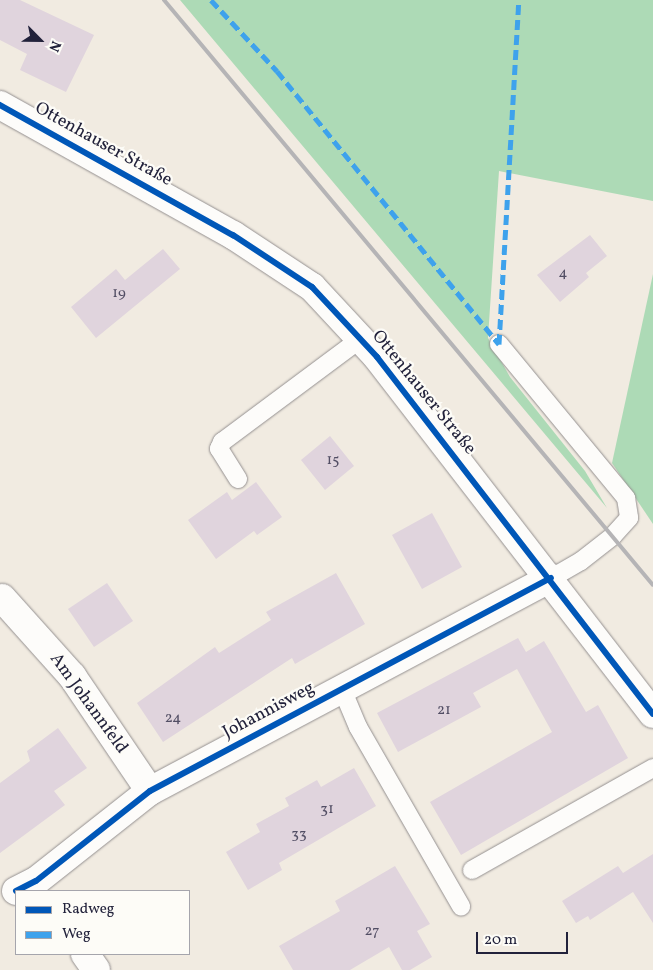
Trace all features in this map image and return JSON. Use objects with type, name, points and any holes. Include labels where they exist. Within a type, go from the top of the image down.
[{"type":"street","name":"Ottenhauser Straße","points":[[0,105],[233,235],[312,287],[360,339],[551,578],[653,714]]},
{"type":"street","name":"Johannisweg","points":[[28,889],[150,791],[551,578]]},
{"type":"street","name":"Am Johannfeld","points":[[2,598],[72,676],[150,791]]},
{"type":"street","name":"Johannisweg","points":[[0,900],[15,894]]},
{"type":"street","points":[[86,955],[96,970]]},
{"type":"lane","points":[[238,478],[219,449],[222,442],[360,339]]},
{"type":"lane","points":[[498,344],[626,498],[629,518],[613,536],[581,561],[551,578]]},
{"type":"lane","points":[[342,689],[358,728],[461,906]]},
{"type":"lane","points":[[472,870],[653,768]]},
{"type":"green space","points":[[180,0],[653,0],[653,201],[499,171],[488,338],[510,377],[585,471],[607,508]]},
{"type":"green space","points":[[653,274],[653,524],[612,463]]},
{"type":"building","points":[[0,0],[20,0],[94,35],[66,92],[20,70],[27,54],[0,40]]},
{"type":"building","points":[[590,235],[607,256],[586,273],[589,277],[560,302],[537,275]]},
{"type":"building","points":[[163,249],[180,269],[96,338],[71,307],[116,269],[125,280]]},
{"type":"building","points":[[330,436],[354,466],[325,490],[301,460]]},
{"type":"building","points":[[256,482],[282,517],[257,535],[254,531],[216,559],[188,520],[227,492],[232,500]]},
{"type":"building","points":[[432,513],[462,567],[422,589],[392,535]]},
{"type":"building","points":[[336,573],[365,624],[295,664],[292,658],[163,742],[137,703],[215,647],[219,653],[271,620],[266,612]]},
{"type":"building","points":[[107,583],[133,621],[94,647],[68,609]]},
{"type":"building","points":[[518,638],[526,652],[544,641],[586,712],[598,705],[628,758],[461,855],[430,802],[552,732],[517,669],[473,693],[481,707],[398,752],[377,713]]},
{"type":"building","points":[[58,728],[87,768],[54,791],[65,805],[0,853],[0,783],[30,761],[27,751]]},
{"type":"building","points":[[354,768],[376,806],[279,863],[282,870],[248,890],[226,852],[260,832],[256,824],[289,806],[285,798],[317,780],[321,787]]},
{"type":"building","points":[[653,854],[653,923],[633,892],[590,920],[588,916],[576,923],[562,901],[618,866],[623,873]]},
{"type":"building","points":[[395,866],[430,924],[417,931],[432,957],[410,970],[402,970],[389,947],[350,970],[293,970],[279,946],[340,911],[335,901]]},
{"type":"railway","points":[[164,0],[653,585]]},
{"type":"marked path","points":[[211,0],[277,71],[499,344]]},
{"type":"marked path","points":[[499,344],[519,0]]},
{"type":"cycle path","points":[[0,105],[233,235],[312,287],[377,357],[653,714]]},
{"type":"cycle path","points":[[18,890],[36,881],[150,791],[551,578]]}]
